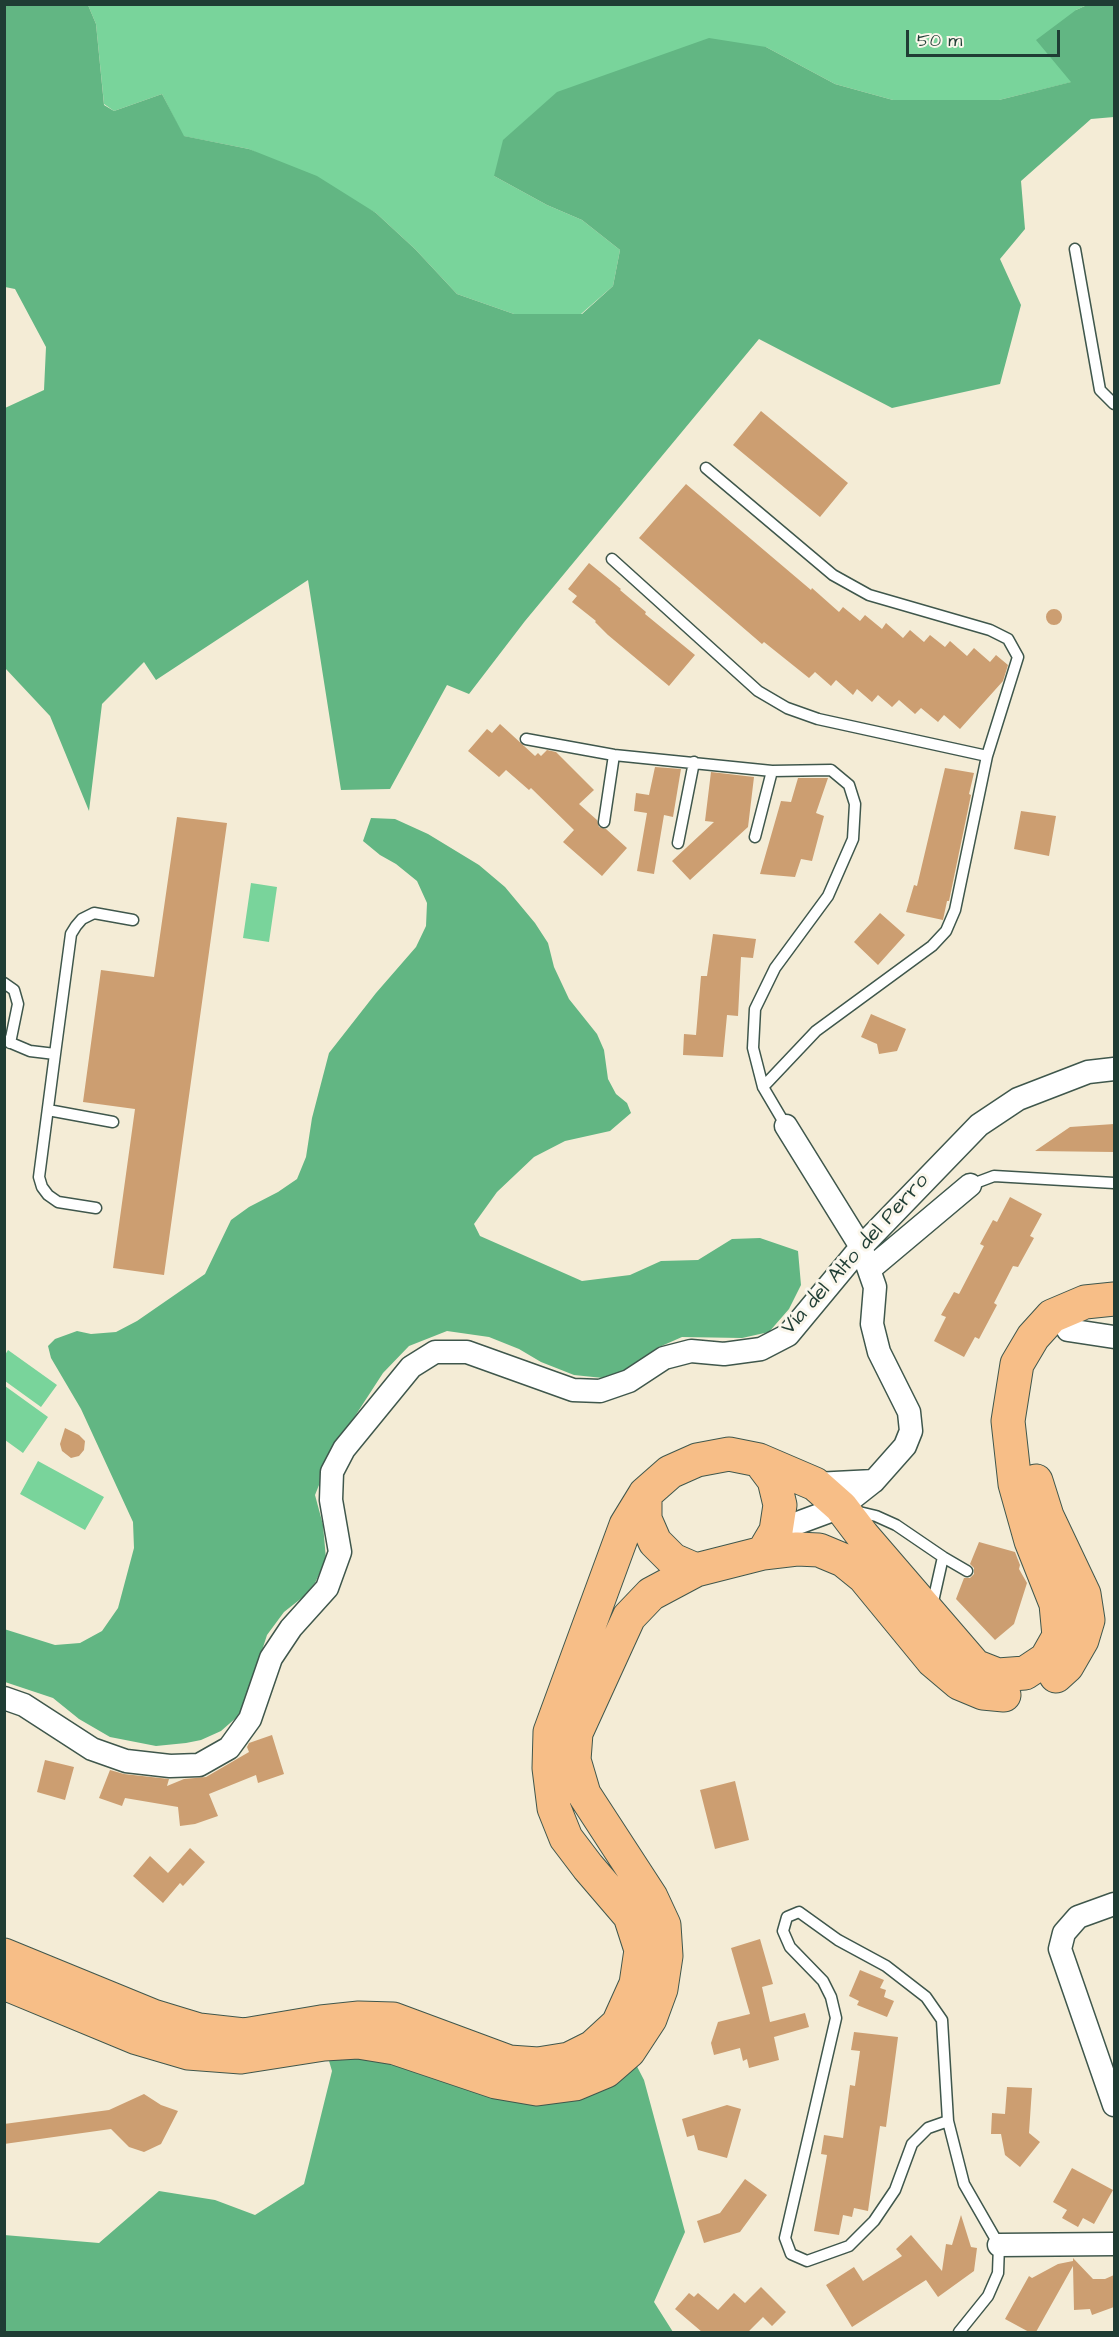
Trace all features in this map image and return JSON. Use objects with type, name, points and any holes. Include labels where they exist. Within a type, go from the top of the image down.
[{"type":"main road","points":[[4,1955],[153,2016],[199,2030],[244,2035],[330,2021],[359,2018],[393,2019],[509,2062],[538,2064],[569,2059],[593,2047],[618,2024],[636,1984],[641,1950],[630,1916],[588,1868],[566,1838],[554,1808],[549,1768],[550,1731],[626,1525],[645,1494],[670,1472],[697,1460],[729,1454],[759,1460],[815,1484],[841,1507],[863,1536],[975,1666],[998,1675],[1025,1673],[1046,1659],[1059,1636],[1056,1604],[1031,1541],[1015,1484],[1008,1421],[1017,1364],[1033,1336],[1052,1316],[1085,1302],[1114,1299]]},
{"type":"main road","points":[[4,1983],[137,2038],[188,2053],[241,2057],[324,2044],[358,2042],[395,2048],[496,2082],[537,2090],[575,2084],[606,2070],[629,2051],[650,2019],[661,1989],[666,1956],[663,1925],[651,1897],[584,1794],[574,1760],[576,1733],[629,1617],[651,1594],[696,1570],[770,1542],[797,1549],[819,1550],[843,1560],[864,1577],[933,1662],[959,1683],[983,1693],[1011,1696],[1042,1688],[1067,1666],[1082,1640],[1088,1620],[1084,1594],[1047,1516],[1034,1474],[1028,1425],[1039,1364],[1052,1344],[1068,1330],[1090,1321],[1114,1317]]},
{"type":"main road","points":[[759,1460],[774,1480],[780,1505],[770,1542]]},
{"type":"main road","points":[[645,1494],[645,1519],[655,1542],[673,1560],[696,1570]]},
{"type":"street","name":"Vía del Alto del Perro","points":[[4,1698],[24,1705],[92,1749],[126,1761],[170,1766],[199,1766],[229,1748],[250,1719],[271,1658],[291,1628],[327,1588],[340,1552],[331,1500],[332,1472],[344,1449],[411,1367],[435,1352],[467,1352],[573,1390],[600,1391],[629,1381],[664,1358],[691,1351],[724,1354],[760,1349],[788,1335],[861,1247],[979,1125],[1018,1099],[1088,1072],[1114,1069]]},
{"type":"street","points":[[770,1542],[841,1507],[874,1481],[905,1446],[911,1431],[909,1412],[879,1352],[872,1324],[875,1287],[861,1247],[786,1126]]},
{"type":"street","points":[[870,1269],[970,1185]]},
{"type":"street","points":[[1068,1330],[1114,1338]]},
{"type":"street","points":[[815,1484],[874,1481]]},
{"type":"street","points":[[1114,1904],[1078,1917],[1064,1933],[1060,1949],[1114,2105]]},
{"type":"street","points":[[999,2245],[1114,2244]]},
{"type":"lane","points":[[1075,249],[1100,390],[1114,404]]},
{"type":"lane","points":[[706,468],[833,575],[869,595],[990,630],[1008,639],[1018,657],[987,756],[955,910],[946,931],[932,946],[816,1031],[763,1087]]},
{"type":"lane","points":[[612,559],[758,691],[787,708],[818,719],[987,756]]},
{"type":"lane","points":[[526,739],[614,755],[771,771],[831,770],[849,785],[855,804],[853,839],[828,896],[775,968],[755,1009],[753,1048],[763,1087],[786,1126]]},
{"type":"lane","points":[[604,822],[614,755]]},
{"type":"lane","points":[[678,843],[694,762]]},
{"type":"lane","points":[[755,837],[771,771]]},
{"type":"lane","points":[[96,1208],[58,1202],[48,1195],[39,1177],[71,934],[82,919],[94,913],[133,920]]},
{"type":"lane","points":[[4,983],[14,990],[18,1004],[7,1041],[30,1051],[55,1054]]},
{"type":"lane","points":[[48,1110],[113,1122]]},
{"type":"lane","points":[[970,1185],[994,1176],[1114,1182]]},
{"type":"lane","points":[[841,1507],[876,1516],[896,1525],[967,1571]]},
{"type":"lane","points":[[930,1612],[943,1557]]},
{"type":"lane","points":[[948,2121],[928,2128],[912,2144],[895,2190],[874,2221],[849,2246],[807,2260],[791,2254],[785,2238],[836,2018],[831,1997],[823,1981],[790,1947],[783,1931],[787,1917],[799,1912],[838,1940],[886,1966],[926,1997],[942,2020],[948,2121],[964,2184],[999,2245],[998,2272],[988,2296],[959,2332]]},
{"type":"green space","points":[[5,4],[88,5],[96,24],[104,105],[114,111],[162,94],[184,136],[249,149],[317,176],[376,213],[415,249],[457,294],[514,314],[582,314],[613,286],[620,250],[582,220],[547,205],[494,176],[503,140],[557,92],[709,38],[766,47],[835,84],[893,100],[999,100],[1071,82],[1036,40],[1076,10],[1087,5],[1114,5],[1114,117],[1091,119],[1021,181],[1025,229],[1000,259],[1021,305],[1000,384],[892,408],[759,339],[525,621],[469,694],[447,685],[390,789],[341,790],[308,580],[156,680],[144,662],[102,704],[89,811],[50,716],[5,668],[5,408],[44,390],[46,347],[15,289],[5,287]]},
{"type":"green space","points":[[88,5],[1087,5],[1076,10],[1072,82],[999,100],[893,100],[835,84],[766,47],[494,176],[547,205],[582,220],[620,250],[613,286],[581,314],[514,314],[457,294],[415,249],[376,213],[249,149],[183,136],[162,94],[114,111],[104,104],[96,24]]},
{"type":"green space","points":[[371,818],[395,819],[428,834],[479,865],[505,887],[535,923],[548,943],[554,967],[569,999],[597,1034],[604,1050],[608,1079],[616,1094],[627,1103],[631,1113],[610,1131],[565,1141],[534,1157],[497,1192],[474,1224],[480,1236],[582,1281],[630,1275],[661,1261],[698,1260],[732,1239],[760,1238],[798,1251],[801,1285],[789,1309],[769,1332],[742,1338],[682,1337],[657,1348],[628,1370],[603,1378],[574,1375],[489,1337],[447,1331],[409,1346],[383,1373],[333,1450],[315,1495],[323,1525],[326,1559],[315,1583],[303,1597],[284,1612],[267,1635],[245,1703],[237,1717],[221,1731],[201,1740],[186,1743],[156,1746],[110,1737],[79,1719],[53,1698],[5,1682],[4,1629],[55,1645],[80,1643],[102,1631],[118,1608],[134,1548],[133,1522],[81,1409],[51,1358],[48,1346],[55,1339],[77,1331],[91,1334],[116,1332],[137,1321],[205,1274],[231,1220],[297,1179],[306,1157],[312,1118],[329,1053],[416,947],[426,926],[427,903],[417,881],[363,841]]},
{"type":"green space","points":[[251,883],[277,887],[269,942],[243,938]]},
{"type":"green space","points":[[8,1350],[57,1385],[41,1407],[5,1381],[5,1355]]},
{"type":"green space","points":[[5,1386],[48,1417],[23,1453],[5,1440]]},
{"type":"green space","points":[[38,1461],[104,1497],[85,1530],[20,1494]]},
{"type":"green space","points":[[324,2044],[629,2051],[644,2080],[685,2232],[654,2302],[673,2332],[5,2332],[4,2235],[99,2243],[159,2191],[215,2200],[255,2215],[304,2184],[332,2071]]},
{"type":"building","points":[[761,411],[848,483],[820,517],[733,445]]},
{"type":"building","points":[[686,484],[839,612],[843,607],[860,621],[865,615],[882,629],[886,623],[903,638],[910,630],[924,642],[930,635],[945,647],[950,641],[967,656],[974,648],[990,662],[996,655],[1008,665],[1003,681],[960,729],[944,715],[938,722],[921,708],[915,714],[899,700],[892,707],[878,695],[872,702],[857,689],[853,695],[836,680],[831,686],[815,672],[809,678],[764,642],[762,644],[639,538]]},
{"type":"building","points":[[589,563],[621,589],[646,612],[645,614],[695,655],[669,686],[572,602],[577,596],[568,589]]},
{"type":"building","points":[[1051,609],[1057,609],[1062,617],[1060,623],[1051,625],[1046,620],[1046,614]]},
{"type":"building","points":[[500,724],[535,756],[538,753],[541,756],[547,750],[556,752],[594,790],[579,804],[597,820],[599,827],[606,829],[627,848],[602,876],[563,842],[574,830],[531,788],[529,790],[506,770],[499,777],[468,751],[487,729],[492,733]]},
{"type":"building","points":[[655,767],[681,769],[673,817],[664,815],[654,874],[637,871],[647,813],[634,811],[636,793],[649,795]]},
{"type":"building","points":[[945,768],[974,773],[949,901],[947,901],[943,920],[906,912],[914,885],[917,886]]},
{"type":"building","points":[[711,772],[754,777],[748,827],[690,880],[672,861],[714,822],[705,821]]},
{"type":"building","points":[[798,778],[828,778],[816,813],[824,816],[812,861],[801,859],[795,877],[760,874],[781,801],[791,802]]},
{"type":"building","points":[[1021,811],[1056,816],[1049,856],[1014,849]]},
{"type":"building","points":[[177,817],[227,823],[164,1275],[113,1268],[135,1109],[83,1102],[101,970],[154,977]]},
{"type":"building","points":[[880,913],[905,935],[878,965],[854,942]]},
{"type":"building","points":[[713,934],[756,939],[753,958],[741,957],[738,1016],[727,1015],[723,1057],[683,1055],[684,1034],[696,1035],[701,976],[707,976]]},
{"type":"building","points":[[871,1014],[906,1029],[897,1051],[879,1054],[877,1044],[861,1037]]},
{"type":"building","points":[[1114,1124],[1114,1152],[1035,1151],[1070,1127]]},
{"type":"building","points":[[1010,1197],[1042,1214],[1030,1236],[1034,1238],[1018,1267],[1013,1266],[994,1303],[997,1305],[979,1339],[975,1337],[964,1357],[934,1341],[946,1317],[941,1315],[954,1292],[959,1294],[984,1246],[980,1244],[993,1220],[997,1222]]},
{"type":"building","points":[[65,1428],[85,1441],[84,1450],[79,1456],[71,1458],[62,1451],[60,1444]]},
{"type":"building","points":[[979,1542],[1015,1552],[1020,1565],[1019,1569],[1027,1583],[1014,1624],[995,1640],[956,1599],[964,1578],[970,1578],[974,1574],[974,1568],[970,1564]]},
{"type":"building","points":[[272,1735],[284,1774],[258,1783],[256,1775],[209,1794],[218,1816],[195,1824],[180,1826],[178,1807],[125,1798],[122,1806],[99,1798],[110,1770],[124,1774],[169,1779],[167,1786],[184,1779],[206,1777],[249,1752],[247,1747],[249,1743]]},
{"type":"building","points":[[45,1760],[74,1767],[65,1800],[37,1792]]},
{"type":"building","points":[[735,1781],[749,1840],[715,1849],[700,1790]]},
{"type":"building","points":[[190,1848],[205,1862],[183,1886],[180,1883],[163,1903],[133,1876],[150,1856],[168,1873]]},
{"type":"building","points":[[760,1939],[773,1984],[762,1987],[770,2022],[805,2013],[809,2027],[774,2037],[779,2060],[749,2068],[747,2059],[743,2061],[740,2048],[714,2055],[711,2043],[718,2022],[750,2014],[731,1948]]},
{"type":"building","points":[[860,1970],[884,1980],[880,1988],[886,1990],[884,1997],[894,2001],[887,2017],[857,2005],[859,2001],[849,1996]]},
{"type":"building","points":[[854,2032],[898,2037],[886,2127],[880,2126],[868,2211],[854,2208],[852,2217],[843,2215],[839,2235],[814,2231],[827,2155],[821,2154],[824,2135],[843,2138],[850,2085],[855,2086],[860,2051],[851,2050]]},
{"type":"building","points":[[1007,2087],[1032,2088],[1029,2133],[1040,2142],[1020,2167],[1005,2155],[1001,2134],[991,2134],[992,2113],[1005,2114]]},
{"type":"building","points":[[144,2094],[161,2105],[178,2111],[161,2144],[144,2152],[129,2147],[111,2129],[4,2144],[4,2124],[109,2110]]},
{"type":"building","points":[[727,2105],[741,2109],[727,2158],[698,2150],[694,2135],[687,2137],[682,2119]]},
{"type":"building","points":[[1072,2168],[1113,2190],[1094,2224],[1083,2218],[1078,2227],[1062,2218],[1067,2210],[1053,2202]]},
{"type":"building","points":[[745,2179],[767,2195],[740,2232],[704,2243],[697,2221],[720,2213]]},
{"type":"building","points":[[961,2215],[971,2247],[977,2248],[974,2271],[938,2297],[926,2280],[852,2327],[826,2285],[854,2267],[863,2281],[902,2256],[896,2249],[911,2235],[942,2271],[946,2244],[952,2245]]},
{"type":"building","points":[[1073,2258],[1093,2279],[1105,2279],[1114,2275],[1114,2307],[1092,2315],[1090,2309],[1074,2310],[1073,2266],[1036,2332],[1029,2332],[1005,2319],[1029,2276],[1032,2278],[1058,2264],[1073,2261]]},
{"type":"building","points":[[761,2287],[786,2312],[772,2326],[763,2317],[748,2332],[702,2332],[675,2309],[689,2293],[694,2297],[698,2293],[718,2310],[734,2293],[745,2303]]}]
